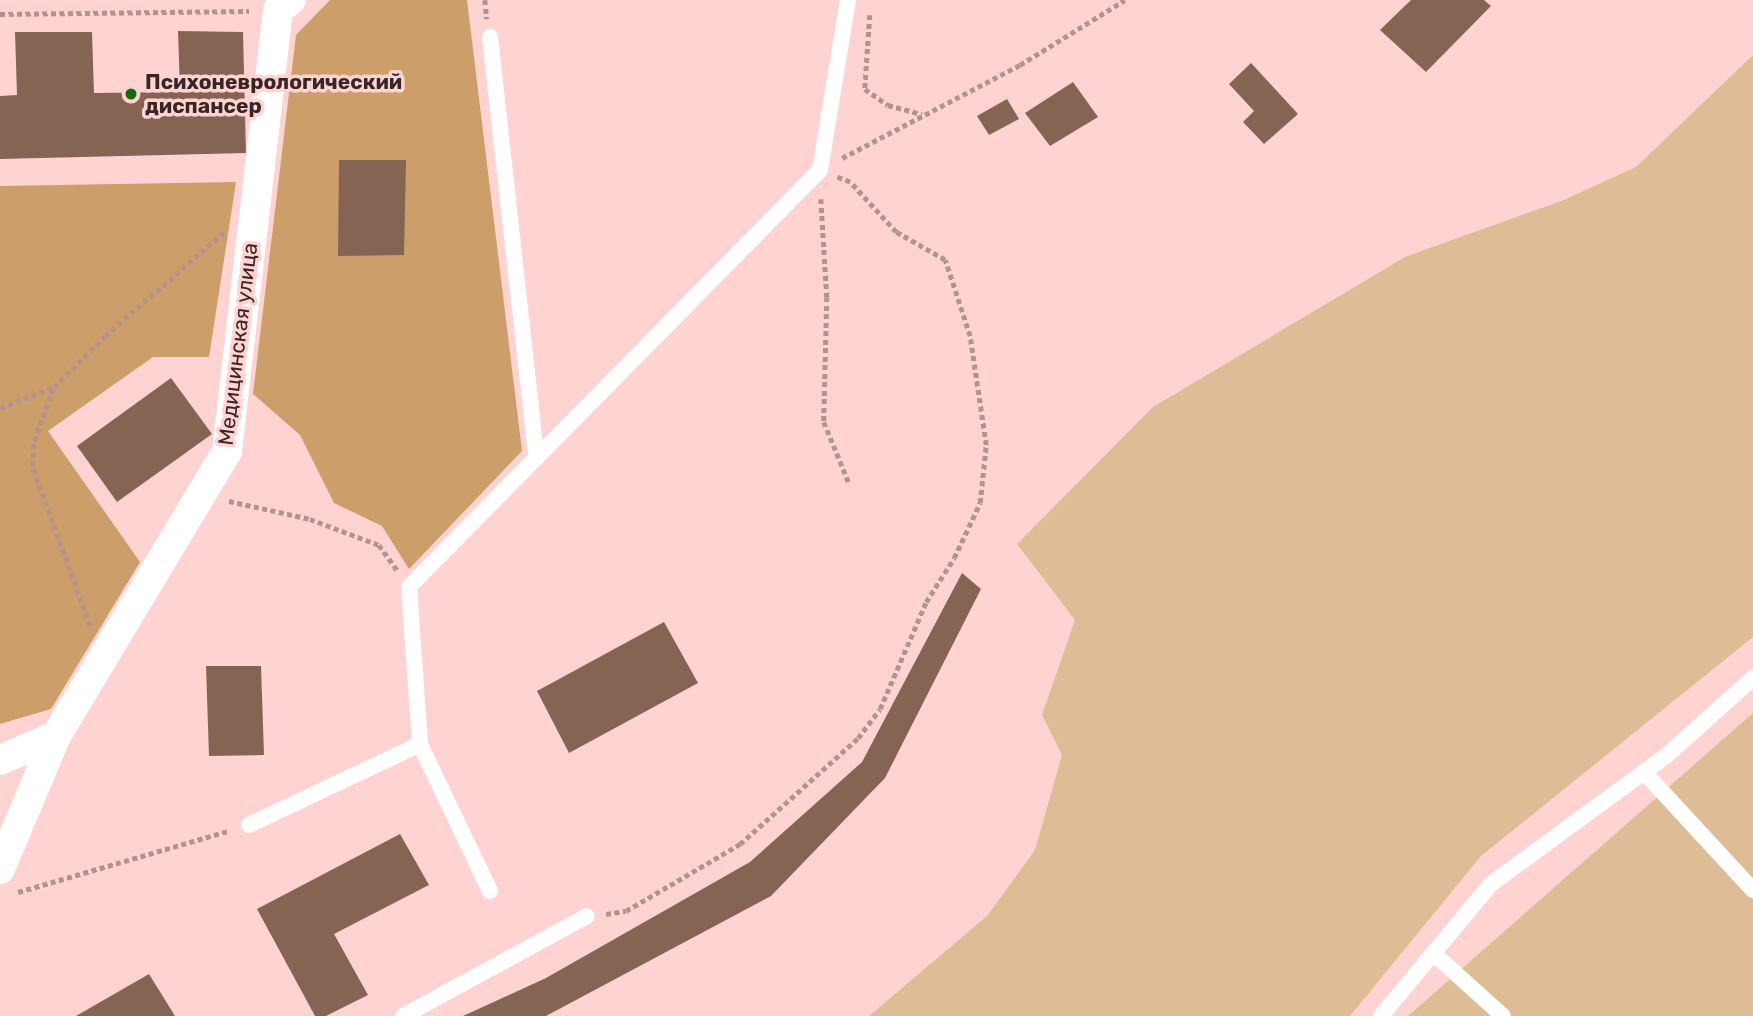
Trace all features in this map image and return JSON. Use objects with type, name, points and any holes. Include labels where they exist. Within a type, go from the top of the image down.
[{"type":"street","name":"Медицинская улица","points":[[7,881],[55,736],[227,451],[255,205],[284,5]]},
{"type":"street","points":[[0,760],[55,736]]},
{"type":"lane","points":[[490,891],[420,744],[409,587],[536,454],[820,170],[848,0]]},
{"type":"lane","points":[[490,37],[536,454]]},
{"type":"lane","points":[[1381,1016],[1491,884],[1644,772],[1753,678]]},
{"type":"lane","points":[[249,825],[420,744]]},
{"type":"lane","points":[[1644,772],[1753,890]]},
{"type":"lane","points":[[403,1016],[587,916]]},
{"type":"lane","points":[[1433,953],[1503,1016]]},
{"type":"path","points":[[820,170],[922,114],[1020,65],[1125,0]]},
{"type":"path","points":[[0,14],[284,5]]},
{"type":"path","points":[[870,12],[865,89],[888,105],[922,114]]},
{"type":"path","points":[[820,170],[827,297],[824,422],[849,483]]},
{"type":"path","points":[[587,916],[626,911],[740,844],[858,738],[880,709],[926,602],[954,558],[980,503],[986,445],[970,336],[945,260],[896,232],[850,182],[820,170]]},
{"type":"path","points":[[0,408],[54,387],[105,336],[255,205]]},
{"type":"path","points":[[54,387],[34,440],[32,466],[101,660]]},
{"type":"path","points":[[198,498],[310,519],[379,545],[409,587]]},
{"type":"path","points":[[7,881],[249,825]]},
{"type":"shaded area","points":[[330,0],[467,0],[522,451],[409,569],[382,526],[334,503],[300,435],[253,394],[296,35]]},
{"type":"shaded area","points":[[1753,55],[1753,637],[1481,856],[1350,1016],[869,1016],[987,916],[1035,850],[1062,755],[1042,715],[1075,620],[1017,544],[1153,407],[1405,257],[1564,200],[1636,167]]},
{"type":"shaded area","points":[[236,182],[209,357],[153,357],[48,431],[140,562],[51,709],[0,724],[0,186]]},
{"type":"shaded area","points":[[1753,713],[1753,1016],[1408,1016]]},
{"type":"building","points":[[1411,0],[1484,0],[1491,6],[1426,72],[1380,30]]},
{"type":"building","name":"Психоневрологический диспансер","points":[[178,31],[243,32],[246,153],[0,159],[0,96],[17,95],[15,32],[92,32],[94,93],[180,92]]},
{"type":"building","points":[[1251,63],[1298,114],[1264,144],[1243,122],[1254,111],[1229,84]]},
{"type":"building","points":[[1073,82],[1098,117],[1050,146],[1025,113]]},
{"type":"building","points":[[1007,99],[1019,119],[989,135],[977,116]]},
{"type":"building","points":[[339,160],[406,160],[404,255],[338,256]]},
{"type":"building","points":[[171,378],[212,434],[117,502],[77,446]]},
{"type":"building","points":[[962,573],[981,589],[885,778],[771,896],[546,1016],[463,1016],[546,978],[750,862],[862,762]]},
{"type":"building","points":[[664,622],[698,683],[569,753],[537,691]]},
{"type":"building","points":[[206,666],[261,666],[264,755],[209,756]]},
{"type":"building","points":[[400,834],[429,885],[334,934],[368,995],[326,1016],[315,1016],[257,909]]},
{"type":"building","points":[[149,974],[175,1016],[76,1016]]},
{"type":"place","name":"Психоневрологический диспансер","points":[[131,94]]}]
